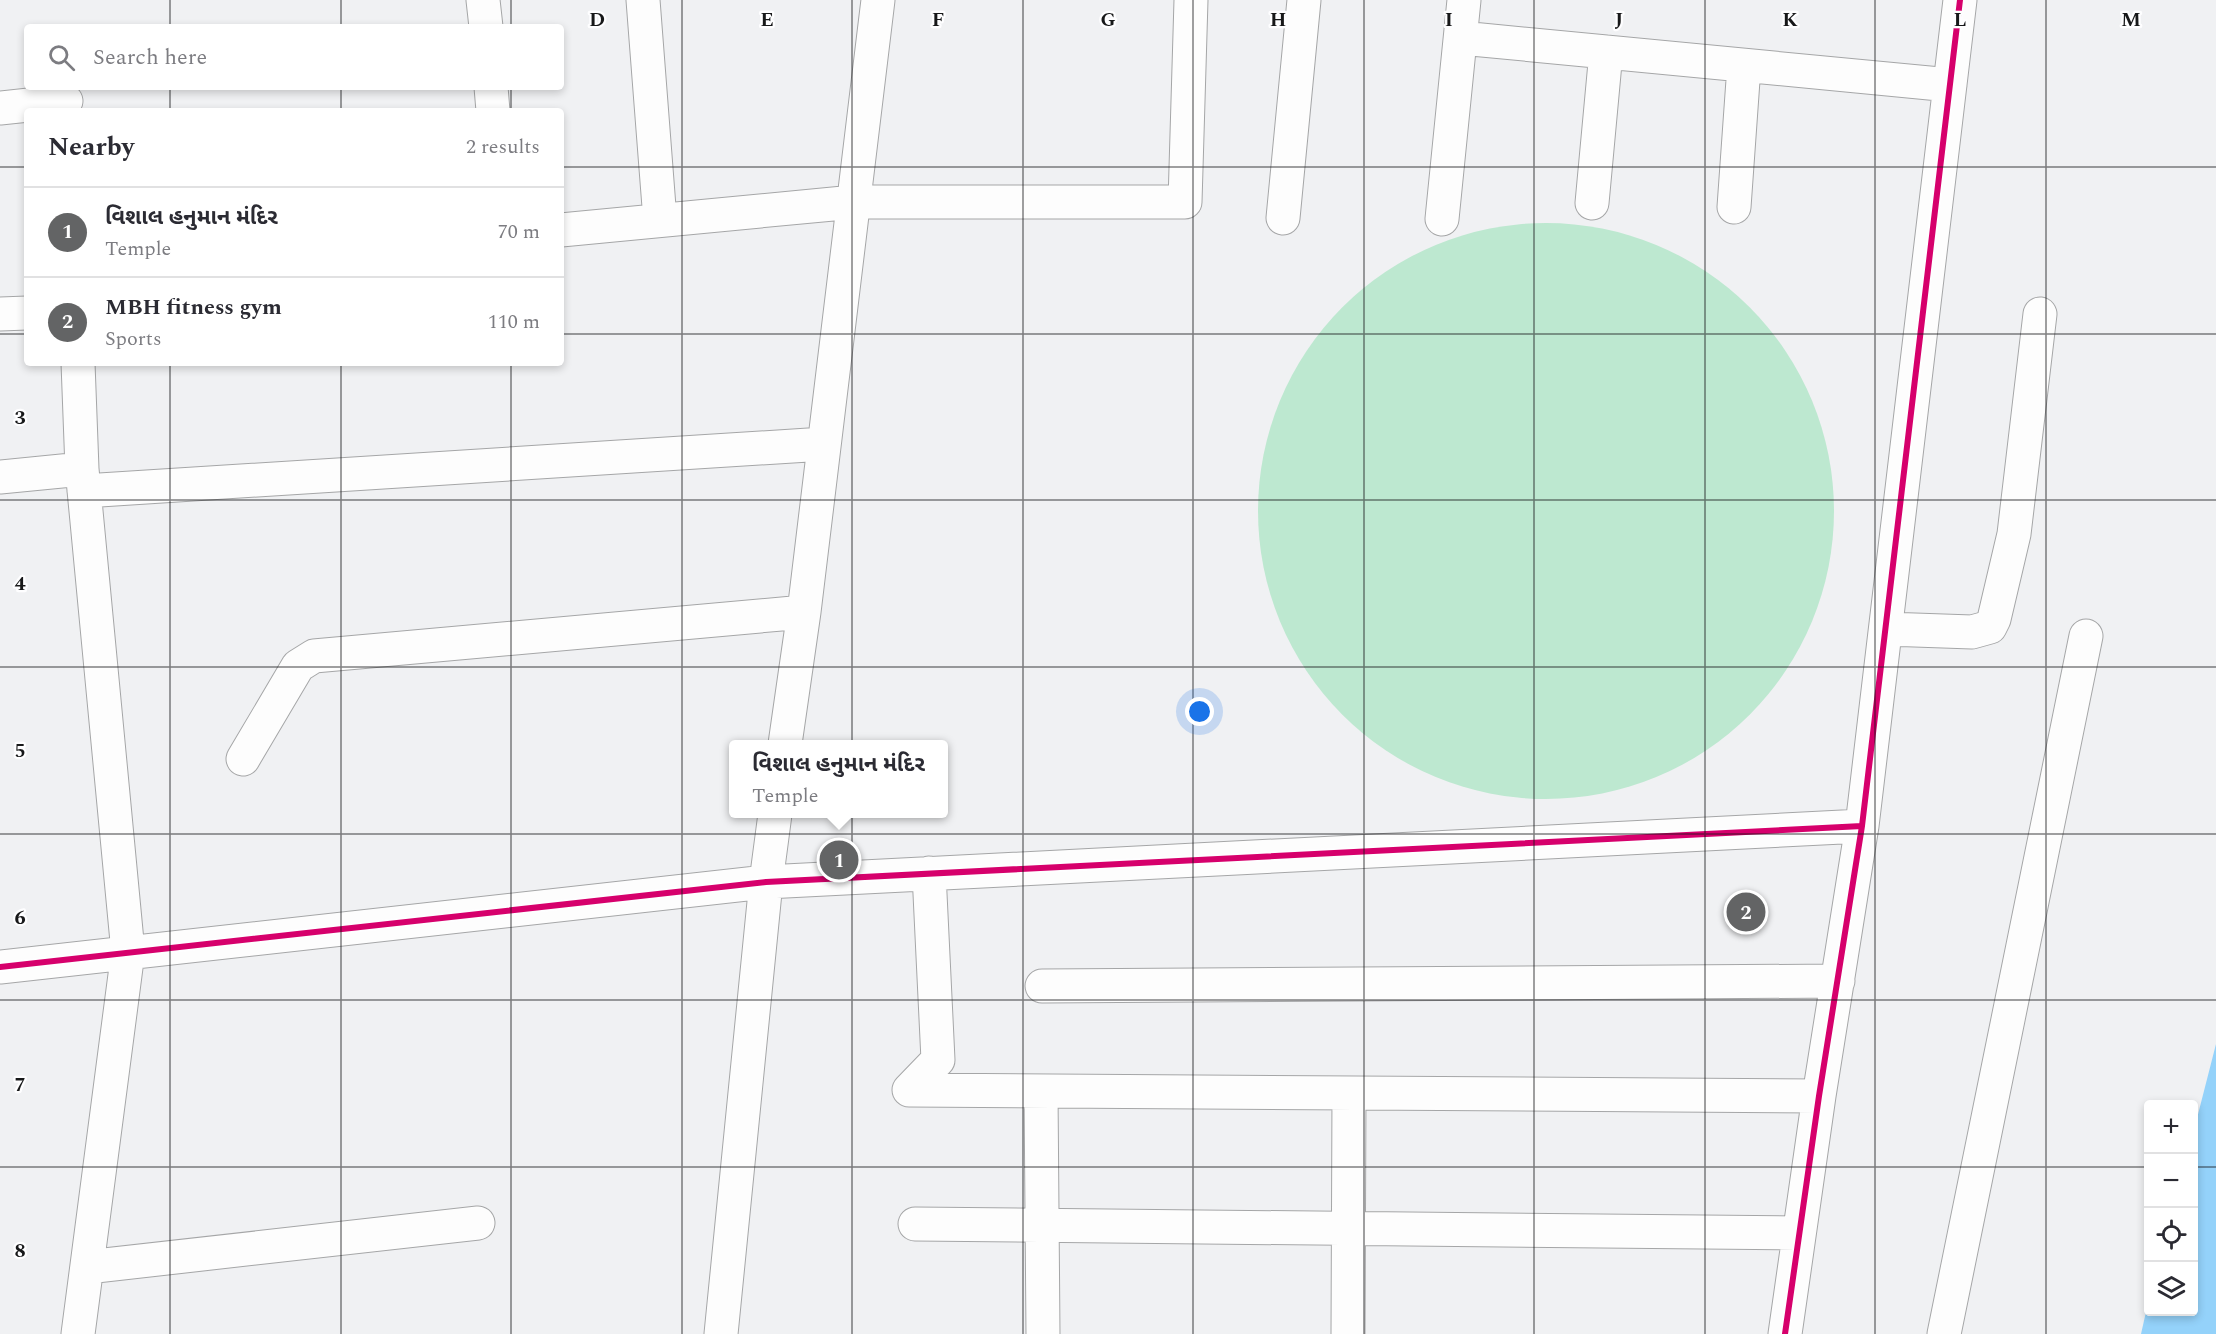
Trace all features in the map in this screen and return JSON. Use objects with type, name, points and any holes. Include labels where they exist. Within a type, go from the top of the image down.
[{"type":"street","points":[[483,0],[486,24]]},
{"type":"street","points":[[644,0],[660,220]]},
{"type":"street","points":[[786,740],[804,612],[878,0]]},
{"type":"street","points":[[564,230],[854,202],[1185,202],[1191,0]]},
{"type":"street","points":[[1284,218],[1304,0]]},
{"type":"street","points":[[1442,219],[1464,0]]},
{"type":"street","points":[[1785,1334],[1819,1096],[1862,826],[1960,0]]},
{"type":"street","points":[[1461,38],[1950,85]]},
{"type":"street","points":[[1592,203],[1606,52]]},
{"type":"street","points":[[1734,207],[1744,66]]},
{"type":"street","points":[[491,90],[493,108]]},
{"type":"street","points":[[0,108],[66,101]]},
{"type":"street","points":[[0,314],[24,313]]},
{"type":"street","points":[[1887,629],[1972,632],[1990,627],[1994,619],[2014,534],[2040,314]]},
{"type":"street","points":[[78,366],[83,480],[128,952],[78,1334]]},
{"type":"street","points":[[0,477],[83,480],[824,444]]},
{"type":"street","points":[[243,759],[298,666],[314,656],[804,612]]},
{"type":"street","points":[[1944,1334],[2086,636]]},
{"type":"street","points":[[721,1334],[774,818]]},
{"type":"street","points":[[0,967],[766,882],[1862,826]]},
{"type":"street","points":[[929,873],[938,1060],[909,1090],[1819,1096]]},
{"type":"street","points":[[1042,986],[1838,981]]},
{"type":"street","points":[[1041,1091],[1043,1334]]},
{"type":"street","points":[[1348,1334],[1349,1093]]},
{"type":"street","points":[[87,1267],[478,1223]]},
{"type":"street","points":[[915,1224],[1799,1233]]},
{"type":"green space","points":[[1546,223],[1602,228],[1656,245],[1706,271],[1750,307],[1786,351],[1812,401],[1829,455],[1834,511],[1829,567],[1812,621],[1786,671],[1750,715],[1706,751],[1656,777],[1602,794],[1546,799],[1490,794],[1436,777],[1386,751],[1342,715],[1306,671],[1280,621],[1263,567],[1258,511],[1263,455],[1280,401],[1306,351],[1342,307],[1386,271],[1436,245],[1490,228]]},
{"type":"water","points":[[2216,1044],[2216,1334],[2141,1334],[2145,1316],[2198,1316],[2198,1114]]},
{"type":"cycle path","points":[[1785,1334],[1819,1096],[1862,826],[1960,0]]},
{"type":"cycle path","points":[[0,967],[766,882],[1862,826]]},
{"type":"place","name":"વિશાલ હનુમાન મંદિર","points":[[839,860]]},
{"type":"place","name":"MBH fitness gym","points":[[1746,912]]}]
